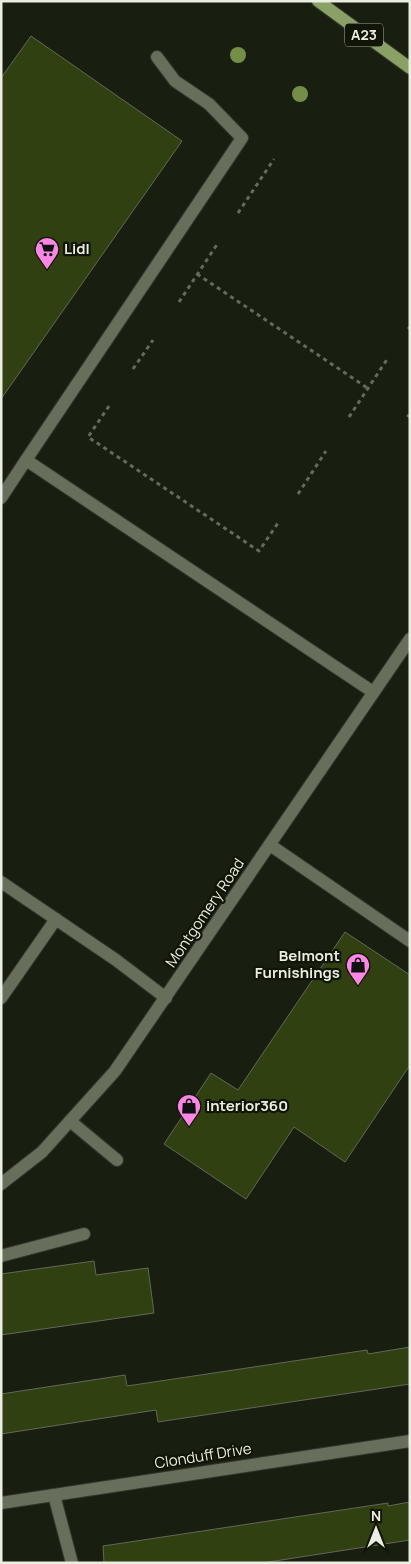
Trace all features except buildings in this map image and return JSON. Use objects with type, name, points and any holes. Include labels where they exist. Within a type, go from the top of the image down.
[{"type":"main road","name":"A23","points":[[318,1],[410,68]]},
{"type":"street","points":[[1,498],[242,138],[209,104],[175,81],[157,57]]},
{"type":"street","points":[[26,460],[373,692]]},
{"type":"street","name":"Montgomery Road","points":[[1,1184],[42,1152],[115,1071],[410,639]]},
{"type":"street","points":[[270,845],[410,941]]},
{"type":"street","points":[[1,882],[166,998]]},
{"type":"street","points":[[1,998],[56,919]]},
{"type":"street","points":[[70,1121],[117,1160]]},
{"type":"street","points":[[1,1256],[84,1234]]},
{"type":"street","name":"Clonduff Drive","points":[[1,1503],[410,1441]]},
{"type":"street","points":[[54,1495],[72,1563]]},
{"type":"path","points":[[238,213],[274,159]]},
{"type":"path","points":[[179,302],[218,243]]},
{"type":"path","points":[[197,274],[369,389]]},
{"type":"path","points":[[133,370],[153,340]]},
{"type":"path","points":[[349,417],[388,358]]},
{"type":"path","points":[[109,406],[88,437],[259,551],[278,523]]},
{"type":"path","points":[[298,494],[326,451]]},
{"type":"place","name":"Lidl","points":[[47,270]]},
{"type":"place","name":"Belmont Furnishings","points":[[358,986]]},
{"type":"place","name":"interior360","points":[[189,1127]]}]
